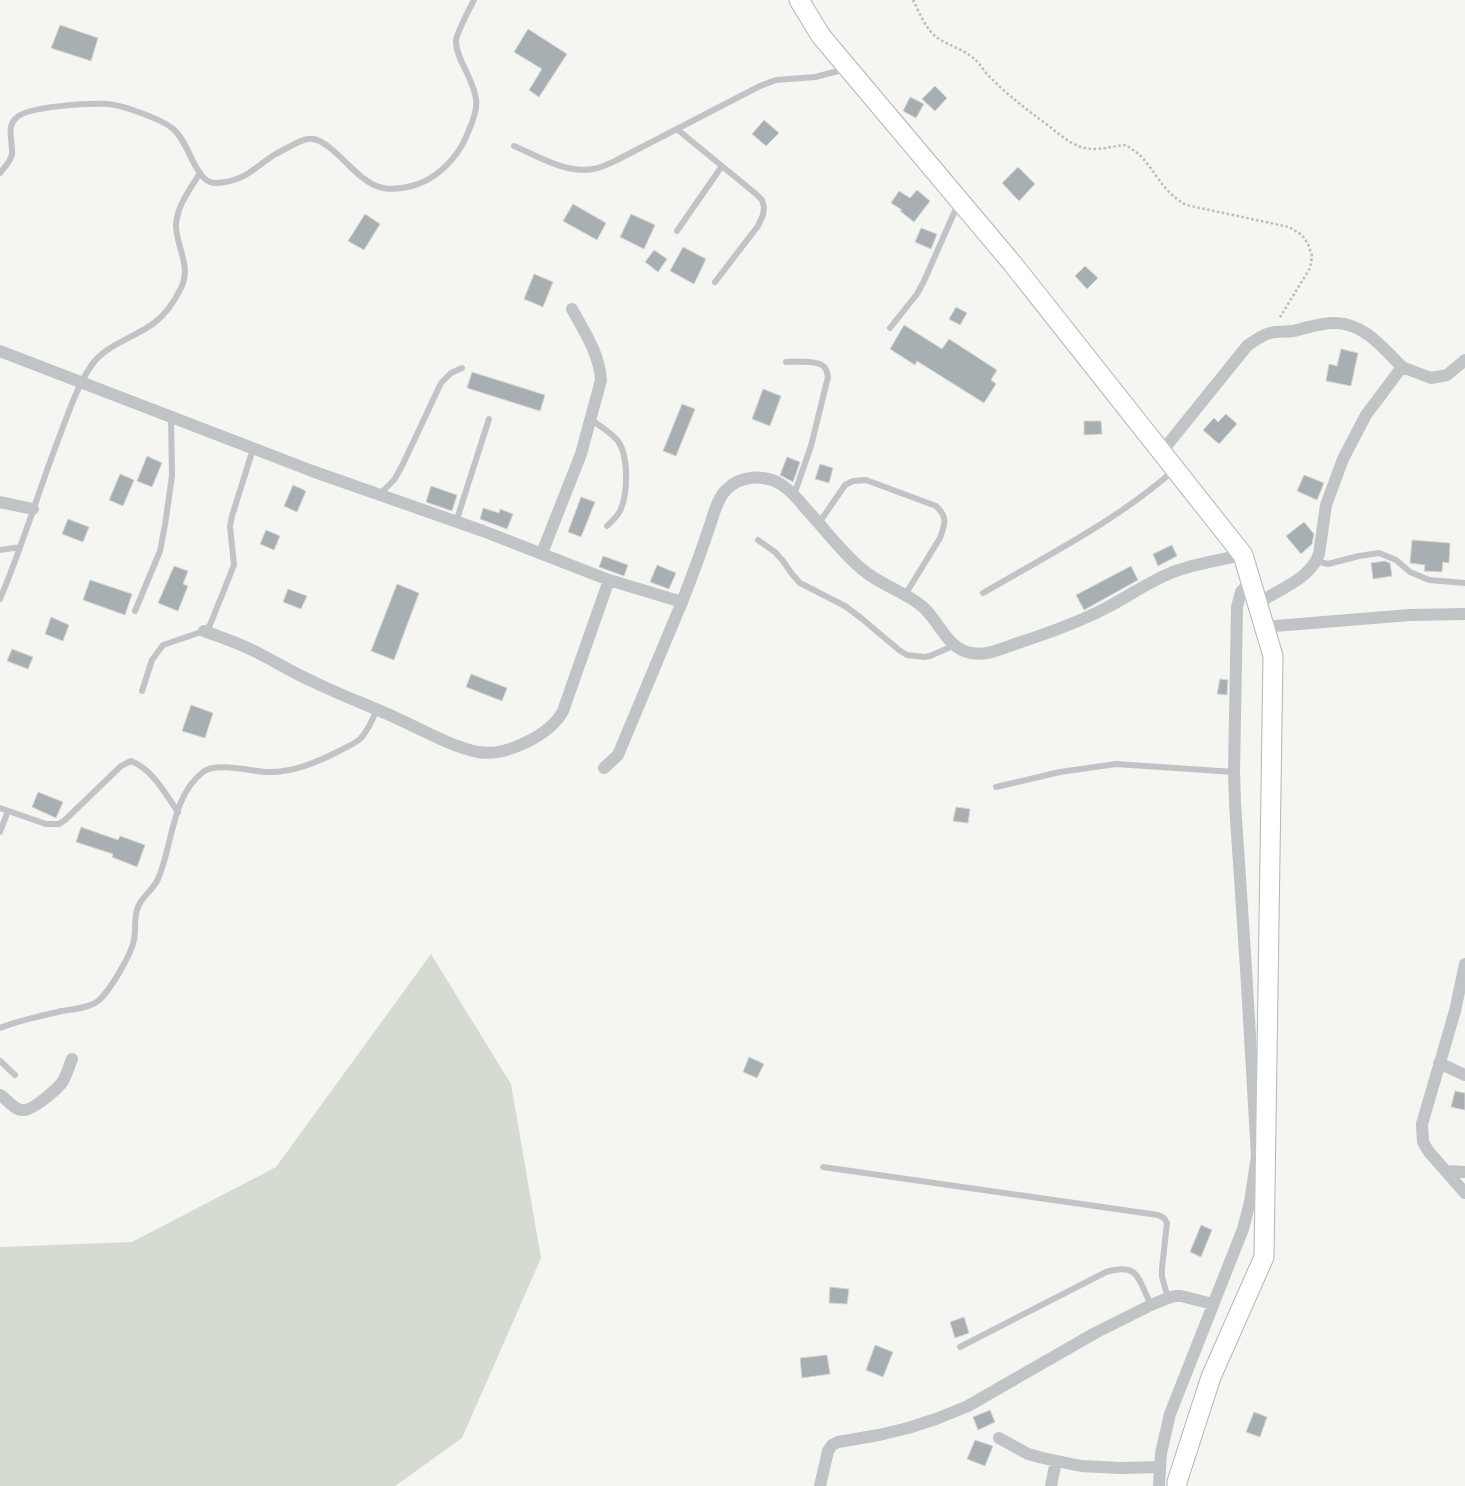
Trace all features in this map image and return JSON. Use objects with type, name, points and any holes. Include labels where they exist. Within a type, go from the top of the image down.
[{"type":"main road","points":[[798,0],[821,36],[1012,263],[1243,555],[1273,656],[1264,1257],[1211,1377],[1177,1486]]},
{"type":"street","points":[[542,553],[581,454],[601,380],[596,354],[572,309]]},
{"type":"street","points":[[1162,451],[1247,346],[1258,338],[1270,333],[1336,323],[1350,326],[1362,330],[1373,337],[1402,367],[1431,378],[1447,375],[1465,360]]},
{"type":"street","points":[[0,351],[170,417],[542,553],[609,580],[682,602]]},
{"type":"street","points":[[1257,604],[1301,576],[1316,561],[1319,554],[1326,505],[1343,459],[1366,415],[1402,367]]},
{"type":"street","points":[[604,768],[618,755],[691,580],[724,491],[734,483],[744,479],[758,478],[781,484],[794,495],[856,564],[870,576],[925,609],[948,639],[970,653],[982,654],[993,651],[1086,617],[1173,572],[1243,555]]},
{"type":"street","points":[[0,502],[33,509]]},
{"type":"street","points":[[204,631],[237,643],[315,683],[461,747],[480,752],[498,752],[518,746],[532,739],[555,724],[564,711],[609,580]]},
{"type":"street","points":[[1159,1486],[1164,1433],[1243,1229],[1250,1202],[1257,1156],[1234,772],[1238,607],[1241,592],[1250,580]]},
{"type":"street","points":[[1264,628],[1410,614],[1465,614]]},
{"type":"street","points":[[1465,964],[1455,1011],[1422,1124],[1423,1142],[1429,1152],[1465,1192]]},
{"type":"street","points":[[0,1095],[19,1110],[24,1111],[57,1089],[72,1059]]},
{"type":"street","points":[[1439,1063],[1465,1075]]},
{"type":"street","points":[[1447,1171],[1465,1172]]},
{"type":"street","points":[[820,1486],[825,1458],[832,1445],[838,1442],[879,1435],[936,1420],[968,1406],[1095,1333],[1168,1298],[1181,1296],[1213,1304]]},
{"type":"street","points":[[999,1438],[1028,1454],[1082,1466],[1160,1467]]},
{"type":"street","points":[[1051,1486],[1056,1461]]},
{"type":"lane","points":[[0,172],[6,167],[12,154],[10,126],[21,113],[60,106],[107,104],[135,112],[162,122],[172,128],[186,146],[204,179],[215,184],[237,180],[274,155],[300,141],[316,139],[337,154],[364,180],[376,187],[401,189],[418,184],[432,177],[446,166],[457,152],[476,115],[476,94],[458,55],[456,39],[457,32],[462,27],[474,0]]},
{"type":"lane","points":[[514,146],[563,167],[580,170],[593,169],[615,161],[678,130],[740,96],[776,80],[815,77],[848,68]]},
{"type":"lane","points":[[678,130],[762,200],[764,208],[758,226],[715,282]]},
{"type":"lane","points":[[677,231],[722,166]]},
{"type":"lane","points":[[0,599],[81,381],[100,355],[154,323],[164,313],[182,287],[186,267],[177,235],[176,224],[178,212],[184,198],[200,173]]},
{"type":"lane","points":[[890,328],[917,294],[959,200]]},
{"type":"lane","points":[[786,362],[823,365],[827,370],[828,377],[811,446],[794,495]]},
{"type":"lane","points":[[379,495],[394,480],[402,466],[441,384],[451,373],[462,368]]},
{"type":"lane","points":[[135,611],[160,551],[165,526],[172,476],[170,417]]},
{"type":"lane","points":[[456,522],[489,419]]},
{"type":"lane","points":[[590,419],[612,434],[622,448],[626,458],[623,503],[619,513],[608,526]]},
{"type":"lane","points":[[142,691],[152,660],[163,645],[204,631],[210,625],[234,565],[230,526],[253,448]]},
{"type":"lane","points":[[983,593],[1112,517],[1150,491],[1175,468]]},
{"type":"lane","points":[[819,523],[845,485],[852,481],[866,480],[936,506],[943,512],[945,520],[940,538],[904,595]]},
{"type":"lane","points":[[758,540],[775,552],[800,583],[846,606],[898,650],[907,655],[924,658],[955,645]]},
{"type":"lane","points":[[0,550],[20,548]]},
{"type":"lane","points":[[1316,561],[1328,564],[1379,553],[1396,560],[1410,572],[1429,580],[1465,583]]},
{"type":"lane","points":[[0,1028],[89,1005],[97,1002],[108,990],[134,942],[138,904],[156,882],[162,869],[178,812],[191,786],[204,771],[212,768],[224,768],[267,772],[311,764],[356,742],[366,731],[377,709]]},
{"type":"lane","points":[[0,808],[46,824],[59,824],[121,766],[130,761],[141,765],[162,788],[178,812]]},
{"type":"lane","points":[[996,787],[1060,772],[1116,764],[1234,772]]},
{"type":"lane","points":[[0,832],[8,811]]},
{"type":"lane","points":[[0,1061],[15,1075]]},
{"type":"lane","points":[[824,1168],[1158,1215],[1164,1218],[1167,1224],[1162,1277],[1168,1298]]},
{"type":"lane","points":[[960,1347],[1113,1270],[1132,1271],[1137,1276],[1151,1305]]},
{"type":"path","points":[[913,0],[929,28],[936,36],[974,58],[987,74],[1016,101],[1068,141],[1081,147],[1096,150],[1126,145],[1144,159],[1164,188],[1175,199],[1186,205],[1289,227],[1302,235],[1308,244],[1312,256],[1310,268],[1270,333]]},
{"type":"shaded area","points":[[431,954],[511,1084],[541,1258],[462,1438],[395,1486],[0,1486],[0,1247],[132,1242],[276,1167]]},
{"type":"building","points":[[60,25],[98,38],[91,61],[51,48]]},
{"type":"building","points":[[528,29],[567,54],[539,97],[529,90],[542,69],[514,52]]},
{"type":"building","points":[[935,86],[947,98],[935,111],[922,99]]},
{"type":"building","points":[[910,97],[924,104],[916,118],[903,111]]},
{"type":"building","points":[[764,120],[779,133],[766,146],[752,134]]},
{"type":"building","points":[[1018,167],[1035,184],[1019,201],[1002,183]]},
{"type":"building","points":[[917,190],[930,201],[914,222],[900,211],[902,210],[891,203],[899,191],[910,198]]},
{"type":"building","points":[[573,204],[606,223],[597,240],[563,221]]},
{"type":"building","points":[[365,214],[380,224],[364,250],[348,241]]},
{"type":"building","points":[[631,214],[655,225],[644,249],[620,237]]},
{"type":"building","points":[[921,228],[937,234],[931,249],[915,242]]},
{"type":"building","points":[[683,247],[706,259],[694,284],[670,271]]},
{"type":"building","points":[[654,250],[667,259],[658,272],[645,262]]},
{"type":"building","points":[[1085,266],[1098,278],[1087,289],[1075,276]]},
{"type":"building","points":[[534,274],[553,282],[543,307],[524,299]]},
{"type":"building","points":[[956,307],[967,313],[960,325],[949,319]]},
{"type":"building","points":[[904,325],[942,349],[949,339],[997,370],[991,380],[996,384],[984,403],[917,361],[915,365],[890,349]]},
{"type":"building","points":[[1341,349],[1358,353],[1351,386],[1326,381],[1329,364],[1337,366]]},
{"type":"building","points":[[472,372],[545,395],[540,411],[467,388]]},
{"type":"building","points":[[763,389],[781,396],[770,426],[752,419]]},
{"type":"building","points":[[682,404],[695,409],[676,456],[663,451]]},
{"type":"building","points":[[1226,414],[1237,424],[1219,444],[1203,430],[1214,418],[1218,422]]},
{"type":"building","points":[[1084,421],[1101,421],[1102,434],[1084,435]]},
{"type":"building","points":[[147,456],[162,463],[152,487],[137,481]]},
{"type":"building","points":[[787,457],[800,462],[793,482],[780,475]]},
{"type":"building","points":[[820,464],[833,468],[829,483],[815,479]]},
{"type":"building","points":[[120,474],[134,480],[123,506],[109,500]]},
{"type":"building","points":[[1304,475],[1324,483],[1317,500],[1297,491]]},
{"type":"building","points":[[293,485],[306,491],[297,512],[284,506]]},
{"type":"building","points":[[431,486],[457,495],[452,511],[426,502]]},
{"type":"building","points":[[581,497],[595,502],[581,537],[568,532]]},
{"type":"building","points":[[483,508],[499,513],[500,509],[513,514],[507,529],[480,519]]},
{"type":"building","points":[[68,519],[89,527],[83,542],[62,534]]},
{"type":"building","points":[[1304,522],[1314,534],[1312,544],[1301,554],[1286,536]]},
{"type":"building","points":[[266,530],[280,536],[274,550],[260,544]]},
{"type":"building","points":[[1412,540],[1450,543],[1449,563],[1443,562],[1442,572],[1424,571],[1425,565],[1410,563]]},
{"type":"building","points":[[1172,545],[1177,556],[1158,566],[1153,554]]},
{"type":"building","points":[[603,556],[628,565],[624,576],[599,567]]},
{"type":"building","points":[[1385,561],[1390,563],[1392,576],[1373,579],[1371,563]]},
{"type":"building","points":[[657,565],[676,573],[669,589],[650,582]]},
{"type":"building","points":[[174,566],[188,571],[183,584],[188,586],[178,611],[158,603]]},
{"type":"building","points":[[1131,566],[1138,580],[1084,610],[1076,595]]},
{"type":"building","points":[[90,580],[132,594],[125,615],[83,600]]},
{"type":"building","points":[[397,584],[419,593],[394,660],[371,651]]},
{"type":"building","points":[[288,589],[307,596],[301,609],[283,602]]},
{"type":"building","points":[[51,617],[69,625],[63,641],[45,634]]},
{"type":"building","points":[[12,649],[33,657],[28,669],[7,661]]},
{"type":"building","points":[[471,674],[507,688],[502,701],[466,687]]},
{"type":"building","points":[[1220,679],[1228,680],[1227,695],[1217,694]]},
{"type":"building","points":[[191,705],[213,713],[205,738],[182,731]]},
{"type":"building","points":[[38,792],[63,802],[56,818],[32,807]]},
{"type":"building","points":[[956,807],[970,809],[968,823],[953,821]]},
{"type":"building","points":[[81,827],[118,840],[120,836],[145,845],[137,867],[112,857],[113,854],[76,842]]},
{"type":"building","points":[[749,1057],[764,1064],[757,1078],[743,1072]]},
{"type":"building","points":[[1455,1091],[1465,1093],[1465,1110],[1451,1107]]},
{"type":"building","points":[[1201,1225],[1212,1230],[1201,1257],[1190,1252]]},
{"type":"building","points":[[830,1287],[849,1289],[847,1304],[829,1303]]},
{"type":"building","points":[[964,1317],[969,1333],[955,1338],[950,1322]]},
{"type":"building","points":[[875,1345],[893,1352],[883,1377],[866,1370]]},
{"type":"building","points":[[827,1355],[830,1374],[802,1378],[800,1358]]},
{"type":"building","points":[[990,1410],[995,1422],[978,1430],[973,1417]]},
{"type":"building","points":[[1254,1412],[1267,1417],[1260,1437],[1246,1432]]},
{"type":"building","points":[[975,1440],[993,1446],[985,1466],[967,1459]]}]
